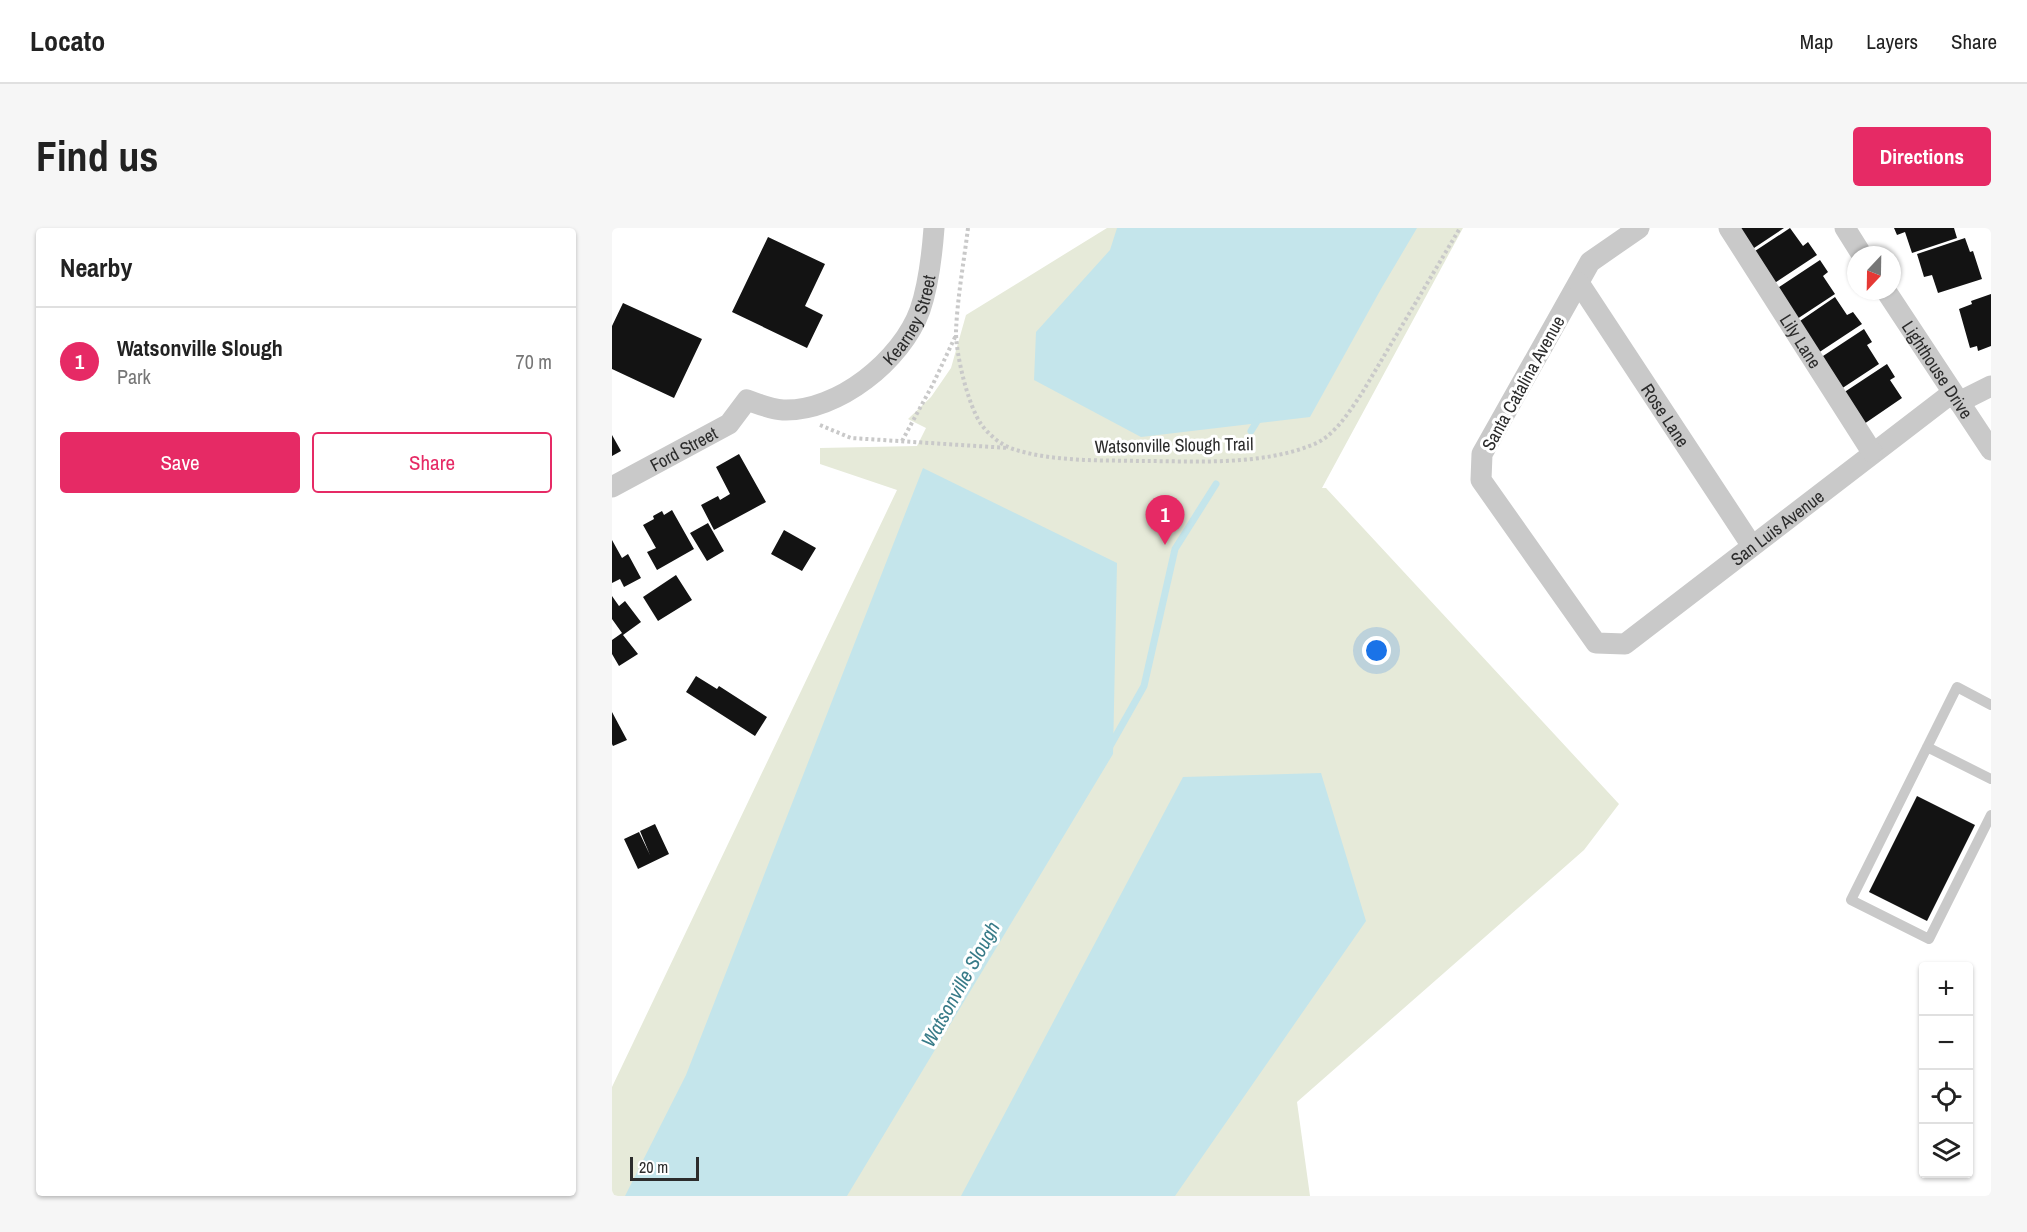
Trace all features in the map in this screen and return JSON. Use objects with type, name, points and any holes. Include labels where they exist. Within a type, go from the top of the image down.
[{"type":"street","name":"Kearney Street","points":[[849,390],[885,363],[901,346],[913,326],[927,284],[934,228]]},
{"type":"street","name":"Santa Catalina Avenue","points":[[1596,643],[1481,480],[1482,454],[1590,262],[1639,228]]},
{"type":"street","name":"Lily Lane","points":[[1729,228],[1872,452]]},
{"type":"street","points":[[1845,228],[1856,246]]},
{"type":"street","name":"Rose Lane","points":[[1578,283],[1752,546]]},
{"type":"street","name":"Lighthouse Drive","points":[[1892,300],[1991,450]]},
{"type":"street","name":"San Luis Avenue","points":[[1596,643],[1625,645],[1872,452],[1955,397],[1991,386]]},
{"type":"street","name":"Ford Street","points":[[612,487],[729,424],[747,400],[784,410],[809,407],[849,390]]},
{"type":"lane","points":[[1991,705],[1957,687],[1851,900],[1929,939],[1991,815]]},
{"type":"lane","points":[[1927,747],[1991,779]]},
{"type":"path","name":"Watsonville Slough Trail","points":[[968,228],[956,334],[966,389],[974,411],[991,435],[1011,448],[1050,457],[1077,460],[1178,461],[1251,459],[1285,453],[1312,445],[1332,432],[1362,393],[1460,228]]},
{"type":"path","points":[[902,441],[933,384],[956,334]]},
{"type":"path","points":[[784,410],[850,438],[1011,448]]},
{"type":"green space","points":[[1107,228],[1463,228],[1322,488],[1326,488],[1619,804],[1584,850],[1297,1102],[1310,1196],[612,1196],[612,1087],[897,490],[820,464],[820,448],[917,446],[926,428],[908,419],[931,397],[951,368],[966,315]]},
{"type":"water","points":[[1117,228],[1417,228],[1310,417],[1141,437],[1034,380],[1036,332],[1110,250]]},
{"type":"water","points":[[923,468],[1117,563],[1113,754],[847,1196],[625,1196],[686,1075]]},
{"type":"water","points":[[1321,773],[1366,921],[1175,1196],[961,1196],[1183,777]]},
{"type":"building","points":[[1736,228],[1784,228],[1751,250]]},
{"type":"building","points":[[1790,228],[1803,246],[1808,242],[1817,255],[1773,284],[1752,253]]},
{"type":"building","points":[[1894,228],[1954,228],[1957,238],[1912,253],[1905,232],[1897,235]]},
{"type":"building","points":[[768,237],[825,264],[805,306],[823,315],[807,348],[732,312]]},
{"type":"building","points":[[1965,238],[1970,252],[1973,251],[1982,279],[1938,293],[1932,275],[1924,277],[1917,254]]},
{"type":"building","points":[[1820,260],[1828,272],[1823,276],[1835,294],[1797,319],[1776,289]]},
{"type":"building","points":[[1991,294],[1991,346],[1978,351],[1977,346],[1970,348],[1959,309],[1972,304],[1971,301]]},
{"type":"building","points":[[1835,297],[1847,315],[1853,312],[1862,324],[1818,353],[1797,323]]},
{"type":"building","points":[[623,303],[702,339],[674,398],[612,369],[612,326]]},
{"type":"building","points":[[1864,329],[1872,342],[1867,345],[1879,364],[1841,389],[1820,358]]},
{"type":"building","points":[[1887,364],[1895,377],[1890,380],[1902,398],[1864,424],[1843,393]]},
{"type":"building","points":[[612,435],[621,451],[612,456]]},
{"type":"building","points":[[739,454],[766,502],[714,530],[701,505],[718,496],[720,500],[730,494],[716,467]]},
{"type":"building","points":[[672,510],[694,549],[657,570],[647,552],[656,548],[643,525],[662,511],[664,515]]},
{"type":"building","points":[[708,523],[724,551],[707,561],[690,533]]},
{"type":"building","points":[[784,530],[816,548],[802,571],[771,554]]},
{"type":"building","points":[[612,540],[622,558],[628,554],[641,578],[624,587],[620,579],[612,583]]},
{"type":"building","points":[[676,575],[692,600],[658,621],[643,597]]},
{"type":"building","points":[[612,596],[619,606],[625,601],[641,622],[623,635],[638,654],[619,666],[612,654],[612,640],[622,633],[612,619]]},
{"type":"building","points":[[696,676],[717,689],[719,686],[767,717],[755,736],[686,692]]},
{"type":"building","points":[[612,712],[627,740],[613,746],[612,744]]},
{"type":"building","points":[[1917,796],[1975,825],[1927,921],[1869,892]]},
{"type":"building","points":[[655,824],[669,854],[638,869],[624,839],[639,832],[650,855],[640,831]]},
{"type":"waterway","name":"Watsonville Slough","points":[[1251,431],[1259,418]]},
{"type":"waterway","name":"Watsonville Slough","points":[[1109,748],[1144,686],[1175,549],[1216,484]]},
{"type":"place","name":"Watsonville Slough","points":[[1165,545]]}]
